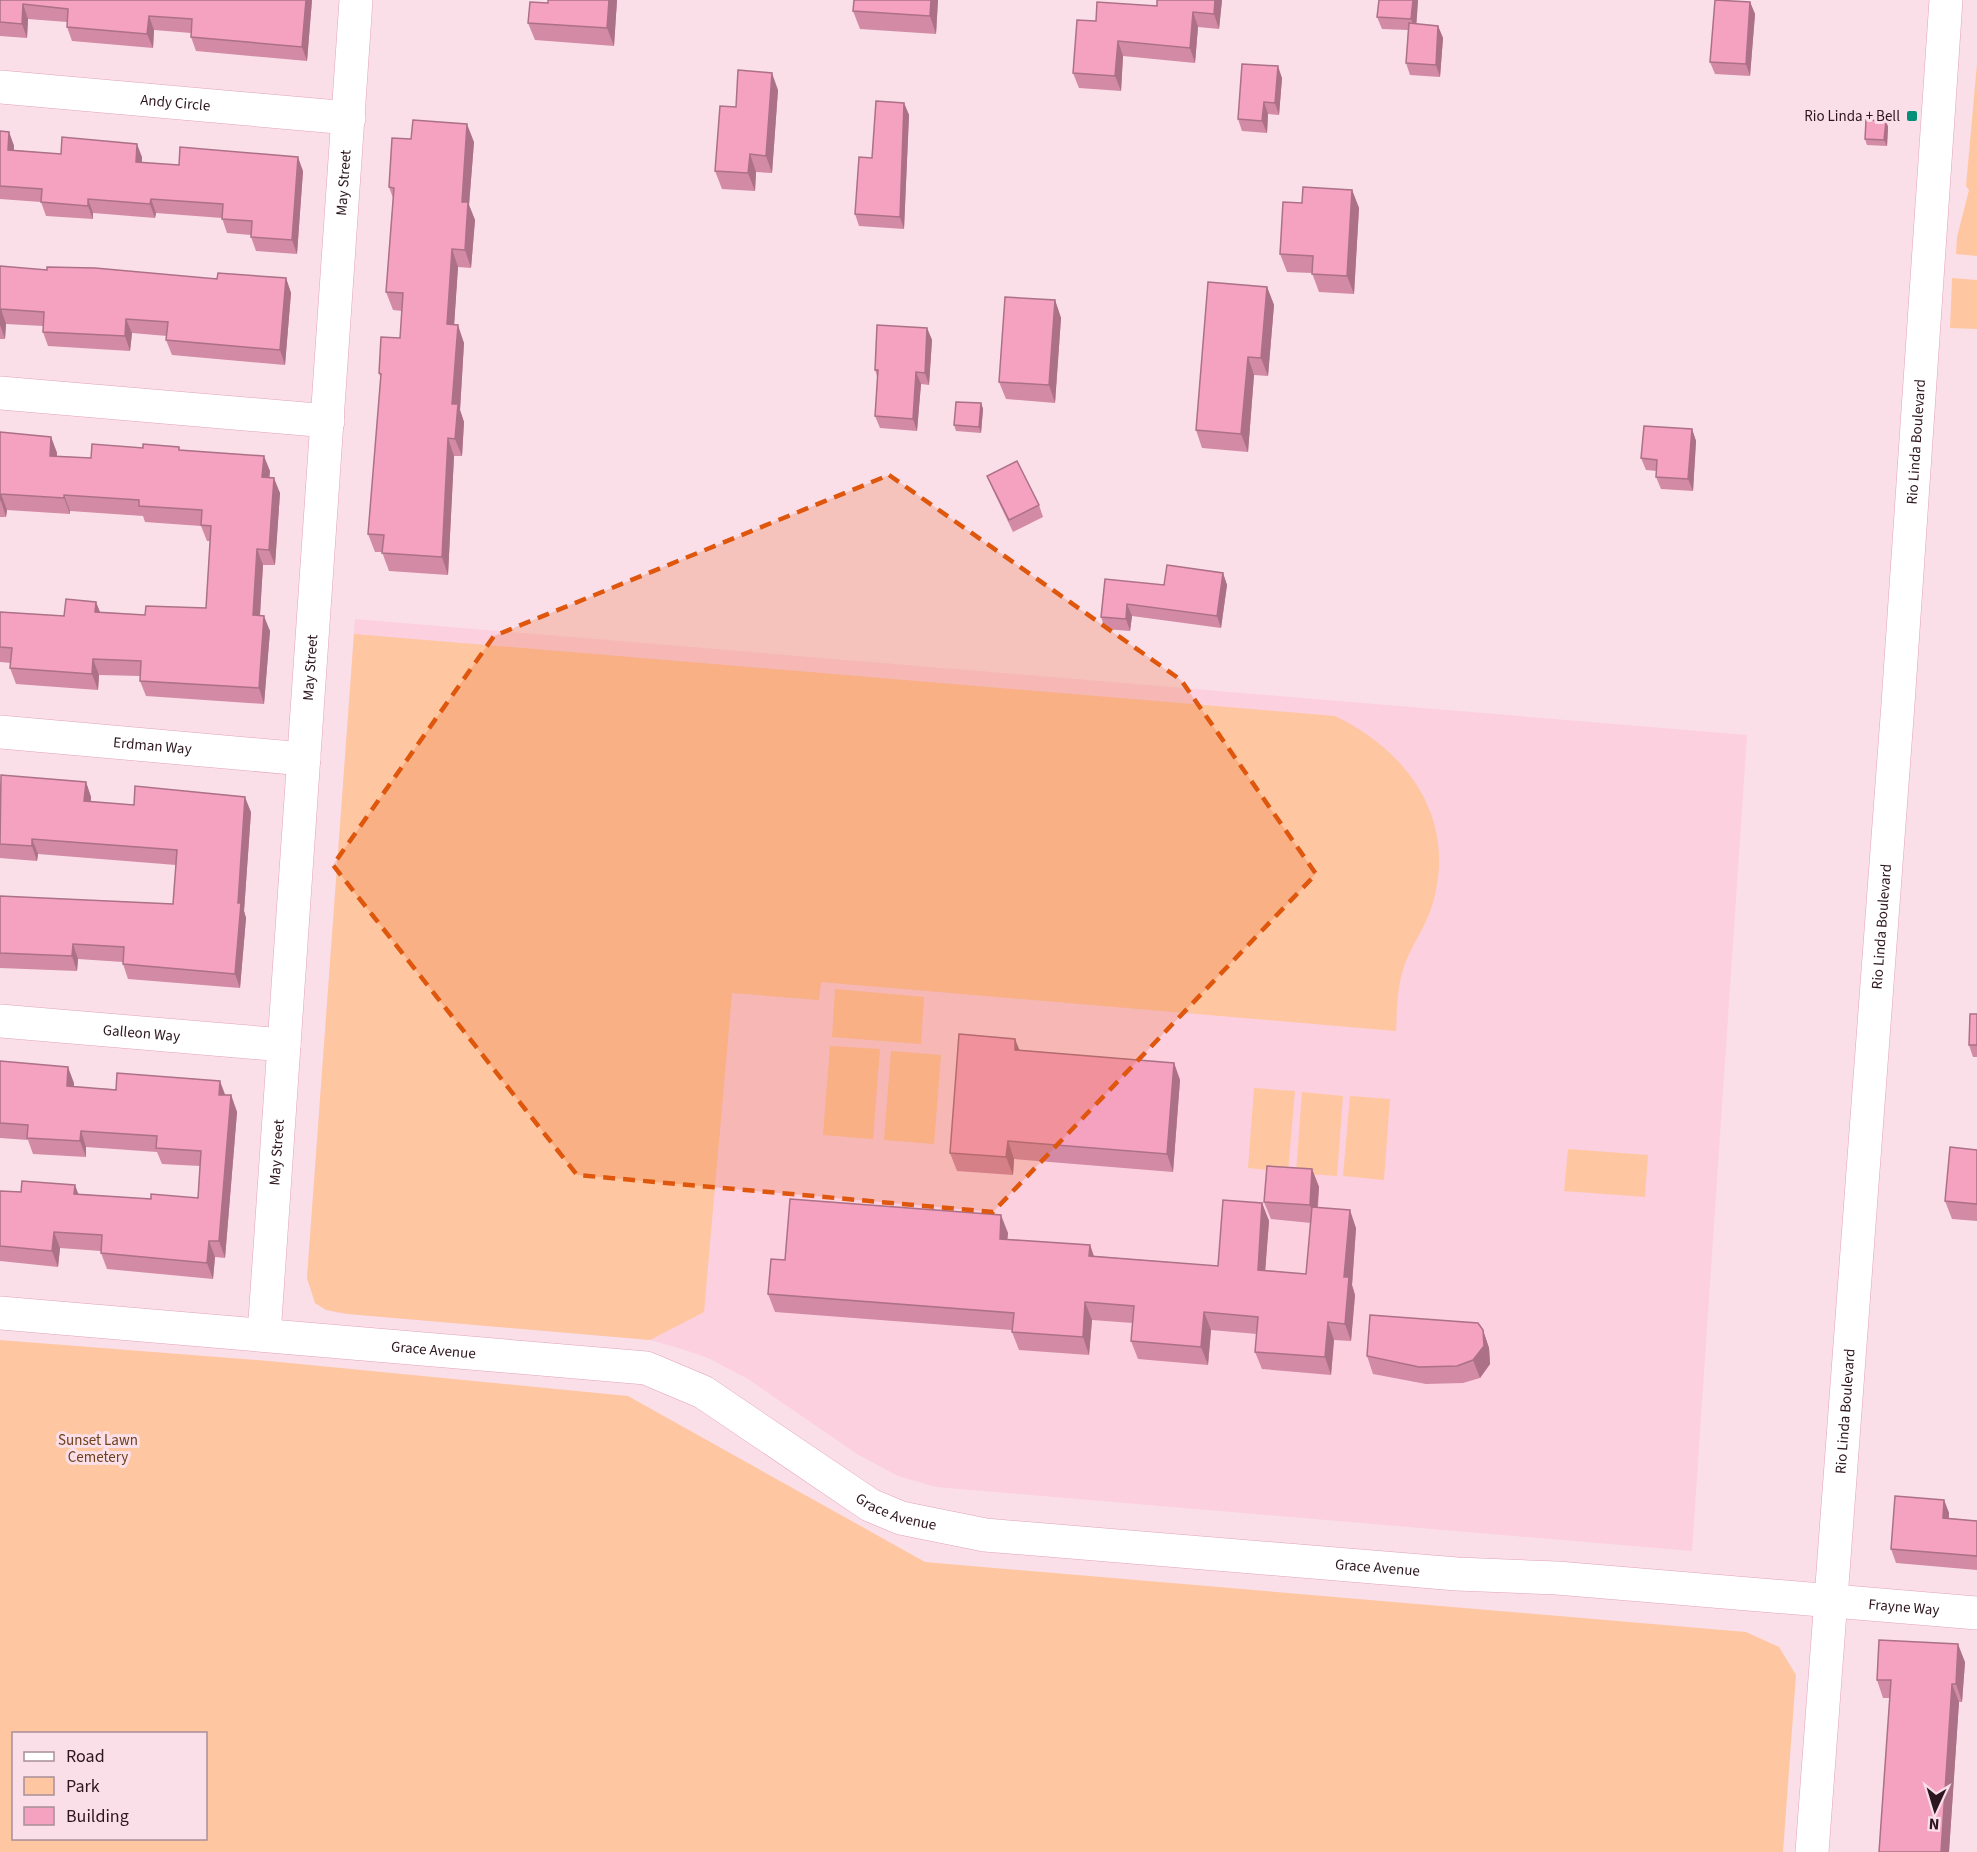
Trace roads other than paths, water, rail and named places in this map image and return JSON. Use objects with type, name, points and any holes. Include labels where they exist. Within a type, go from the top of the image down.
[{"type":"street","name":"May Street","points":[[264,1335],[356,0]]},
{"type":"street","name":"Rio Linda Boulevard","points":[[1812,1852],[1898,692],[1946,0]]},
{"type":"street","name":"Andy Circle","points":[[0,87],[349,118]]},
{"type":"street","points":[[0,393],[327,421]]},
{"type":"street","name":"Erdman Way","points":[[0,732],[304,759]]},
{"type":"street","name":"Galleon Way","points":[[0,1022],[284,1045]]},
{"type":"street","name":"Grace Avenue","points":[[0,1313],[646,1368],[704,1392],[870,1505],[901,1518],[985,1535],[1457,1574],[1557,1578],[1830,1601]]},
{"type":"street","name":"Frayne Way","points":[[1830,1601],[1977,1613]]},
{"type":"place","name":"Rio Linda + Bell","points":[[1912,116]]},
{"type":"park label","name":"Sunset Lawn Cemetery","points":[[98,1448]]}]
